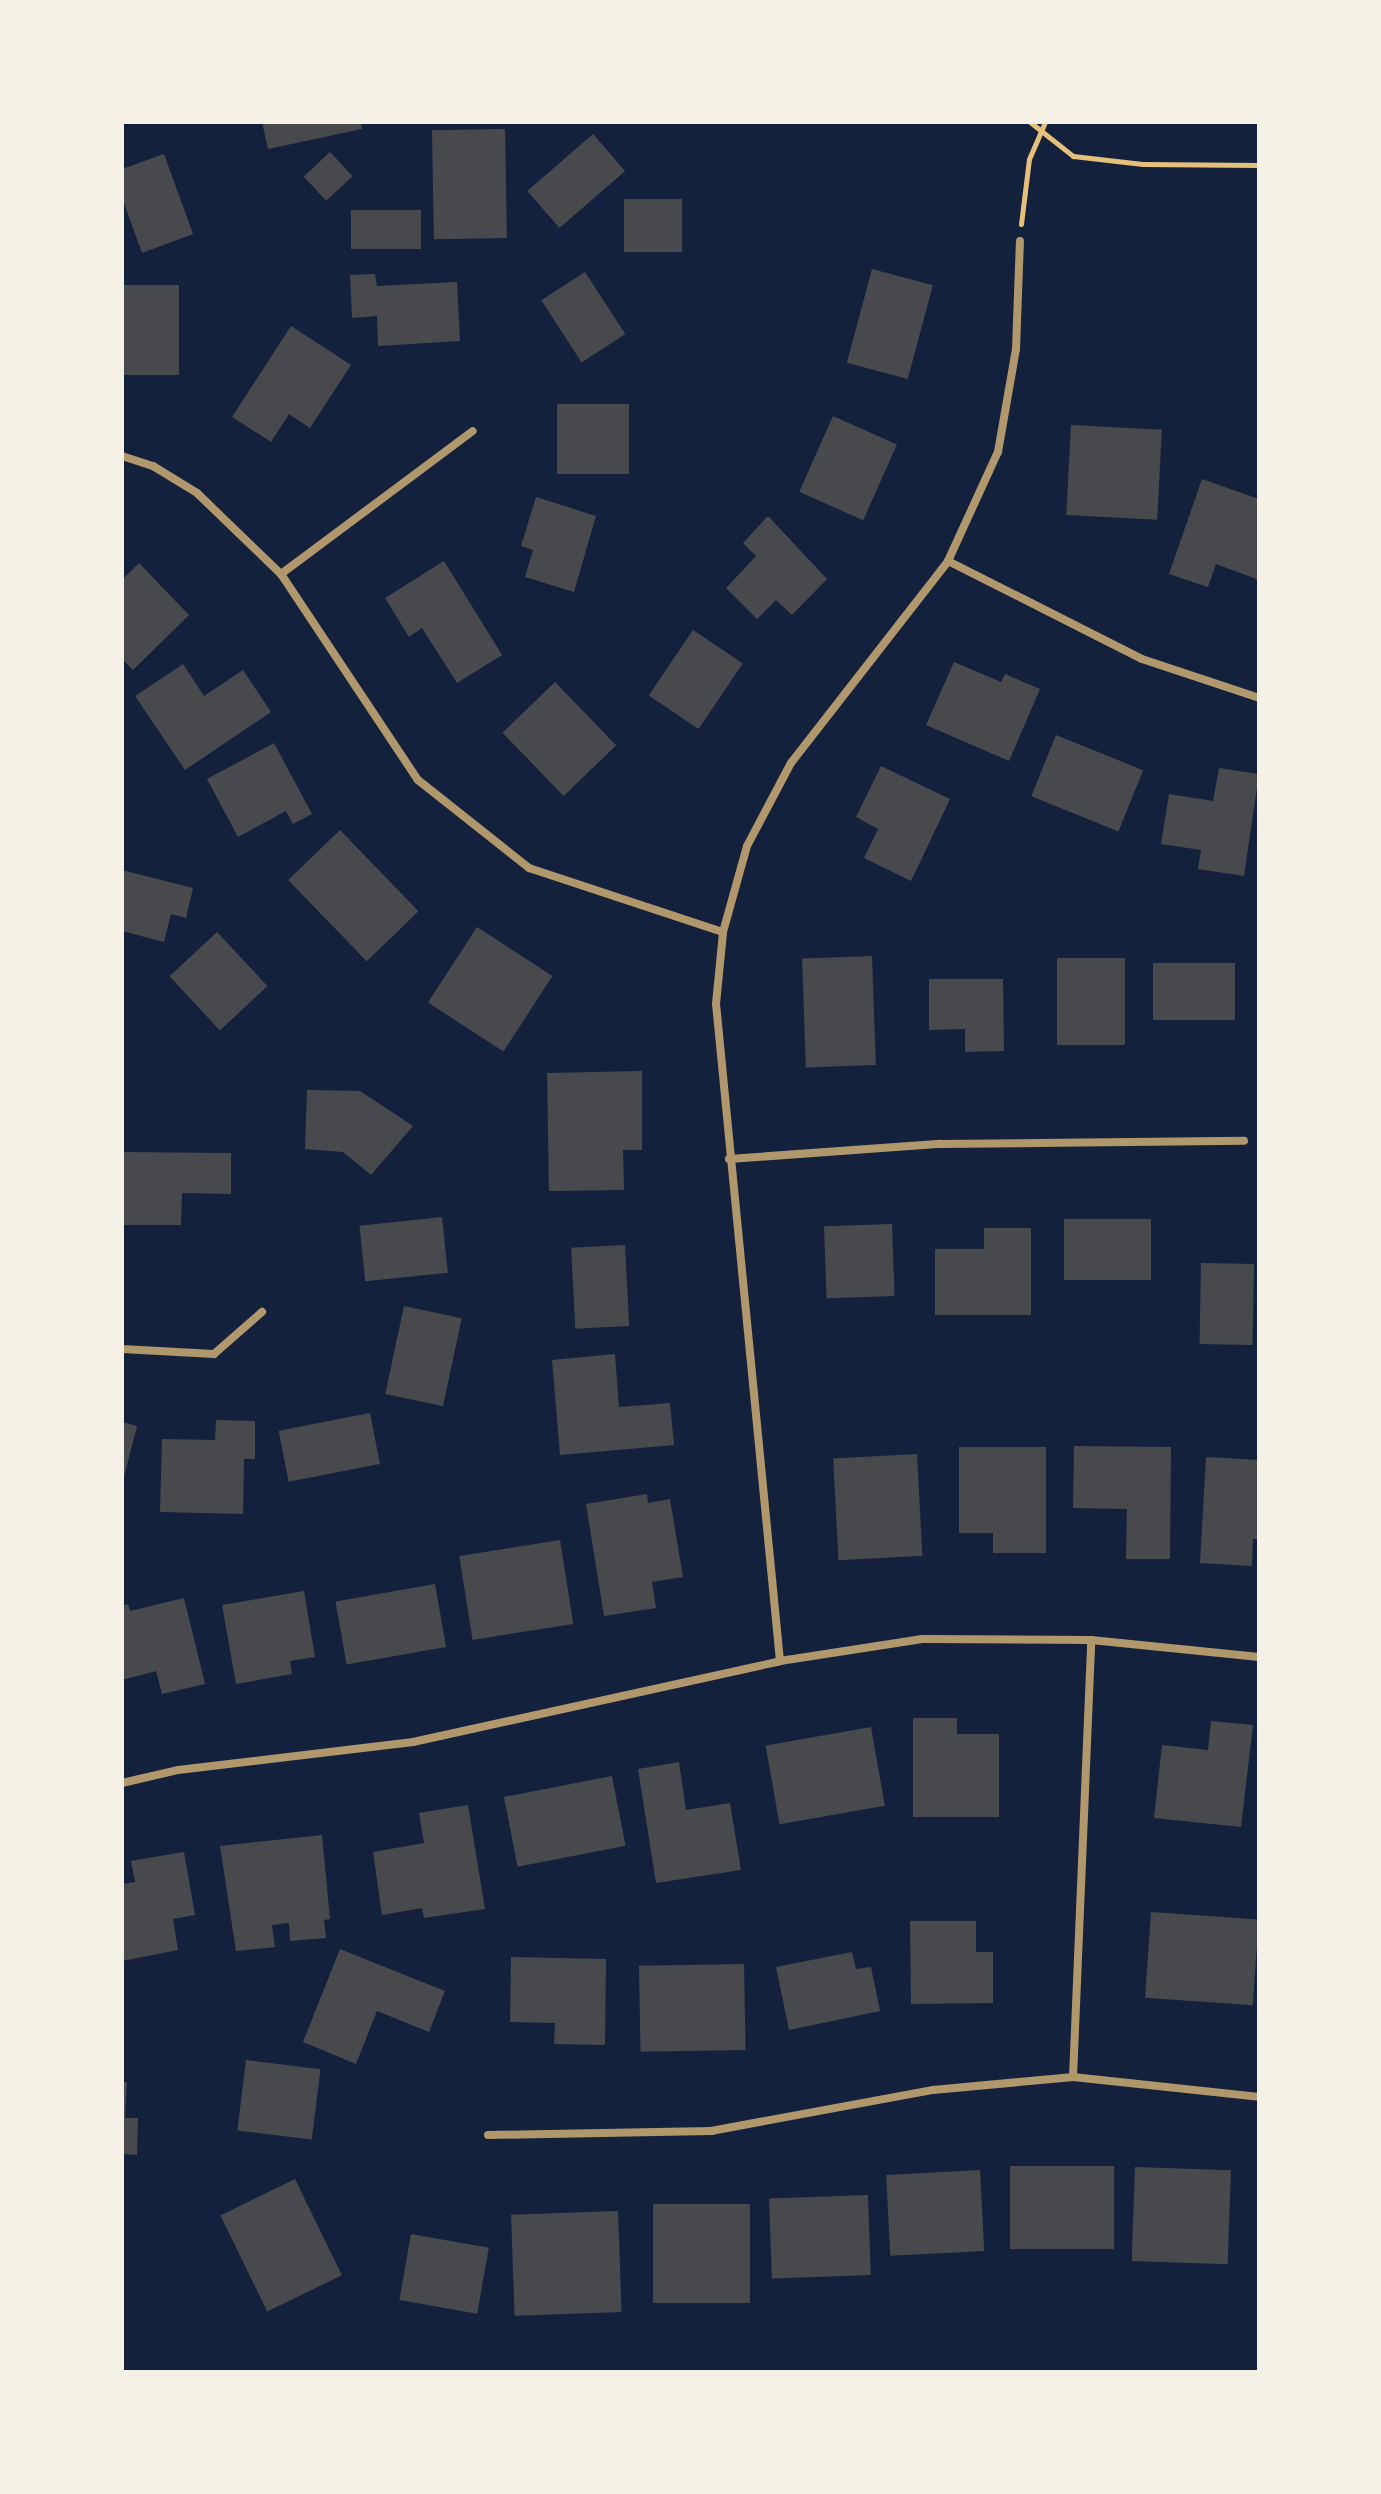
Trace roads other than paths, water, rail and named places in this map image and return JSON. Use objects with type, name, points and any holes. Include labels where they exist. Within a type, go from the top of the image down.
[{"type":"street","points":[[780,1661],[716,1004],[723,932],[747,846],[791,763],[948,561],[998,452],[1016,349],[1020,241]]},
{"type":"street","points":[[281,574],[473,431]]},
{"type":"street","points":[[122,456],[153,466],[197,493],[281,574],[418,780],[529,868],[723,932]]},
{"type":"street","points":[[948,561],[1142,659],[1259,698]]},
{"type":"street","points":[[729,1159],[940,1144],[1244,1141]]},
{"type":"street","points":[[122,1349],[214,1354],[262,1312]]},
{"type":"street","points":[[122,1783],[178,1770],[413,1742],[780,1661],[922,1639],[1091,1640],[1259,1657]]},
{"type":"street","points":[[1073,2077],[1091,1640]]},
{"type":"street","points":[[488,2135],[711,2131],[933,2090],[1073,2077],[1259,2097]]}]
